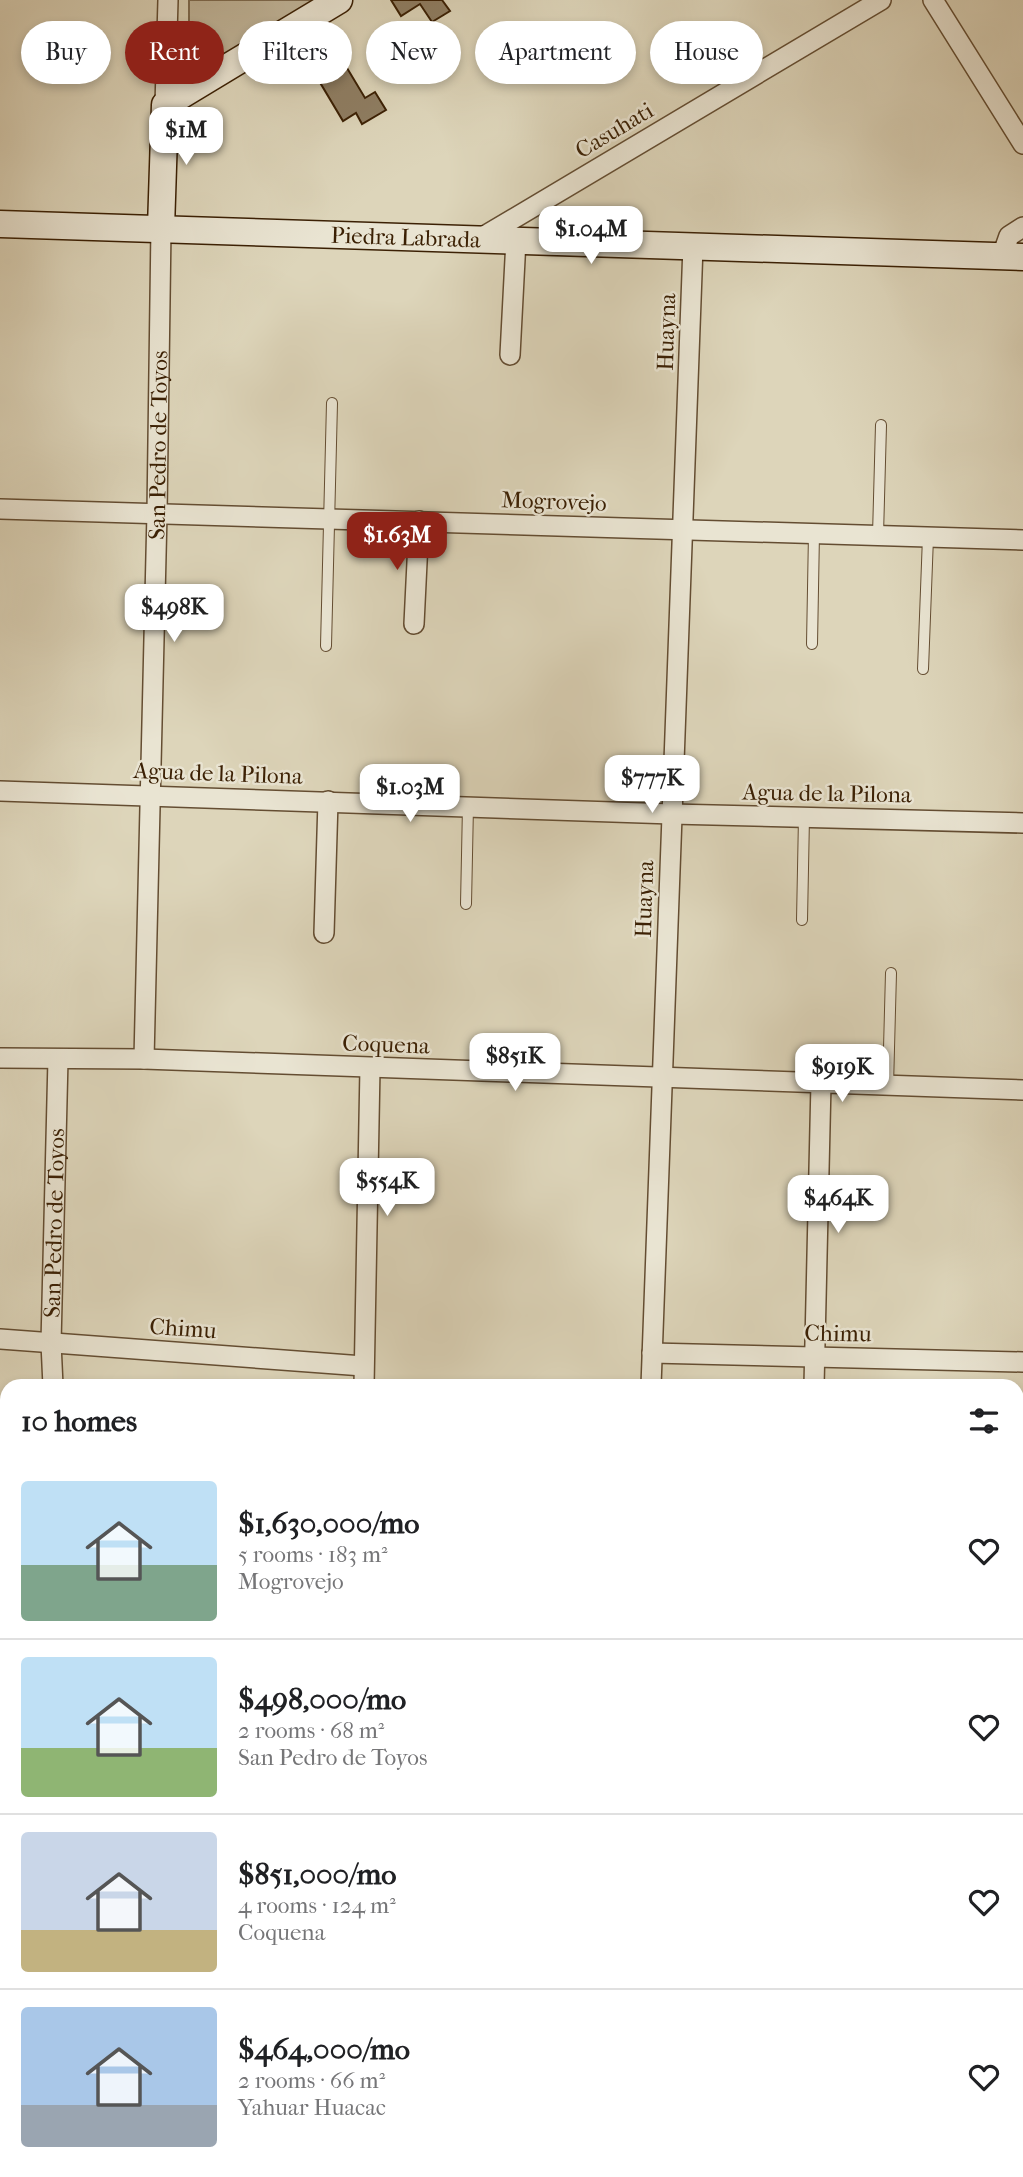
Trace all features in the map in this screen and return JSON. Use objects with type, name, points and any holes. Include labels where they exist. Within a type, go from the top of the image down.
[{"type":"main road","points":[[164,105],[339,0]]},
{"type":"main road","name":"San Pedro de Toyos","points":[[161,228],[164,105]]},
{"type":"main road","name":"Piedra Labrada","points":[[0,224],[1013,256]]},
{"type":"street","name":"San Pedro de Toyos","points":[[164,105],[168,0]]},
{"type":"street","name":"Casuhati","points":[[481,238],[881,0]]},
{"type":"street","points":[[933,0],[1023,144]]},
{"type":"street","name":"San Pedro de Toyos","points":[[144,1059],[161,228]]},
{"type":"street","points":[[1013,256],[1009,236],[1023,228]]},
{"type":"street","points":[[510,355],[516,240]]},
{"type":"street","name":"Huayna","points":[[651,1379],[693,246]]},
{"type":"street","name":"Mogrovejo","points":[[0,509],[1023,540]]},
{"type":"street","points":[[414,624],[419,521]]},
{"type":"street","name":"Agua de la Pilona","points":[[0,791],[1023,823]]},
{"type":"street","points":[[324,933],[328,801]]},
{"type":"street","name":"Coquena","points":[[0,1058],[144,1059],[1023,1090]]},
{"type":"street","name":"San Pedro de Toyos","points":[[53,1379],[51,1343],[58,1059]]},
{"type":"street","points":[[363,1376],[370,1068]]},
{"type":"street","points":[[814,1379],[821,1083]]},
{"type":"street","name":"Chimu","points":[[0,1339],[363,1376]]},
{"type":"street","name":"Chimu","points":[[652,1353],[1023,1362]]},
{"type":"lane","points":[[326,646],[332,403]]},
{"type":"lane","points":[[878,536],[881,425]]},
{"type":"lane","points":[[812,644],[814,533]]},
{"type":"lane","points":[[923,669],[928,537]]},
{"type":"lane","points":[[466,904],[468,806]]},
{"type":"lane","points":[[802,920],[804,816]]},
{"type":"lane","points":[[888,1086],[891,972]]},
{"type":"shaded area","points":[[189,0],[312,0],[319,12],[301,21],[238,21],[238,52],[224,59],[224,21],[189,21]]},
{"type":"building","points":[[391,0],[442,0],[450,11],[431,21],[420,4],[401,16]]},
{"type":"building","points":[[352,76],[365,98],[375,92],[386,110],[362,124],[356,113],[343,121],[321,84],[352,84]]}]
